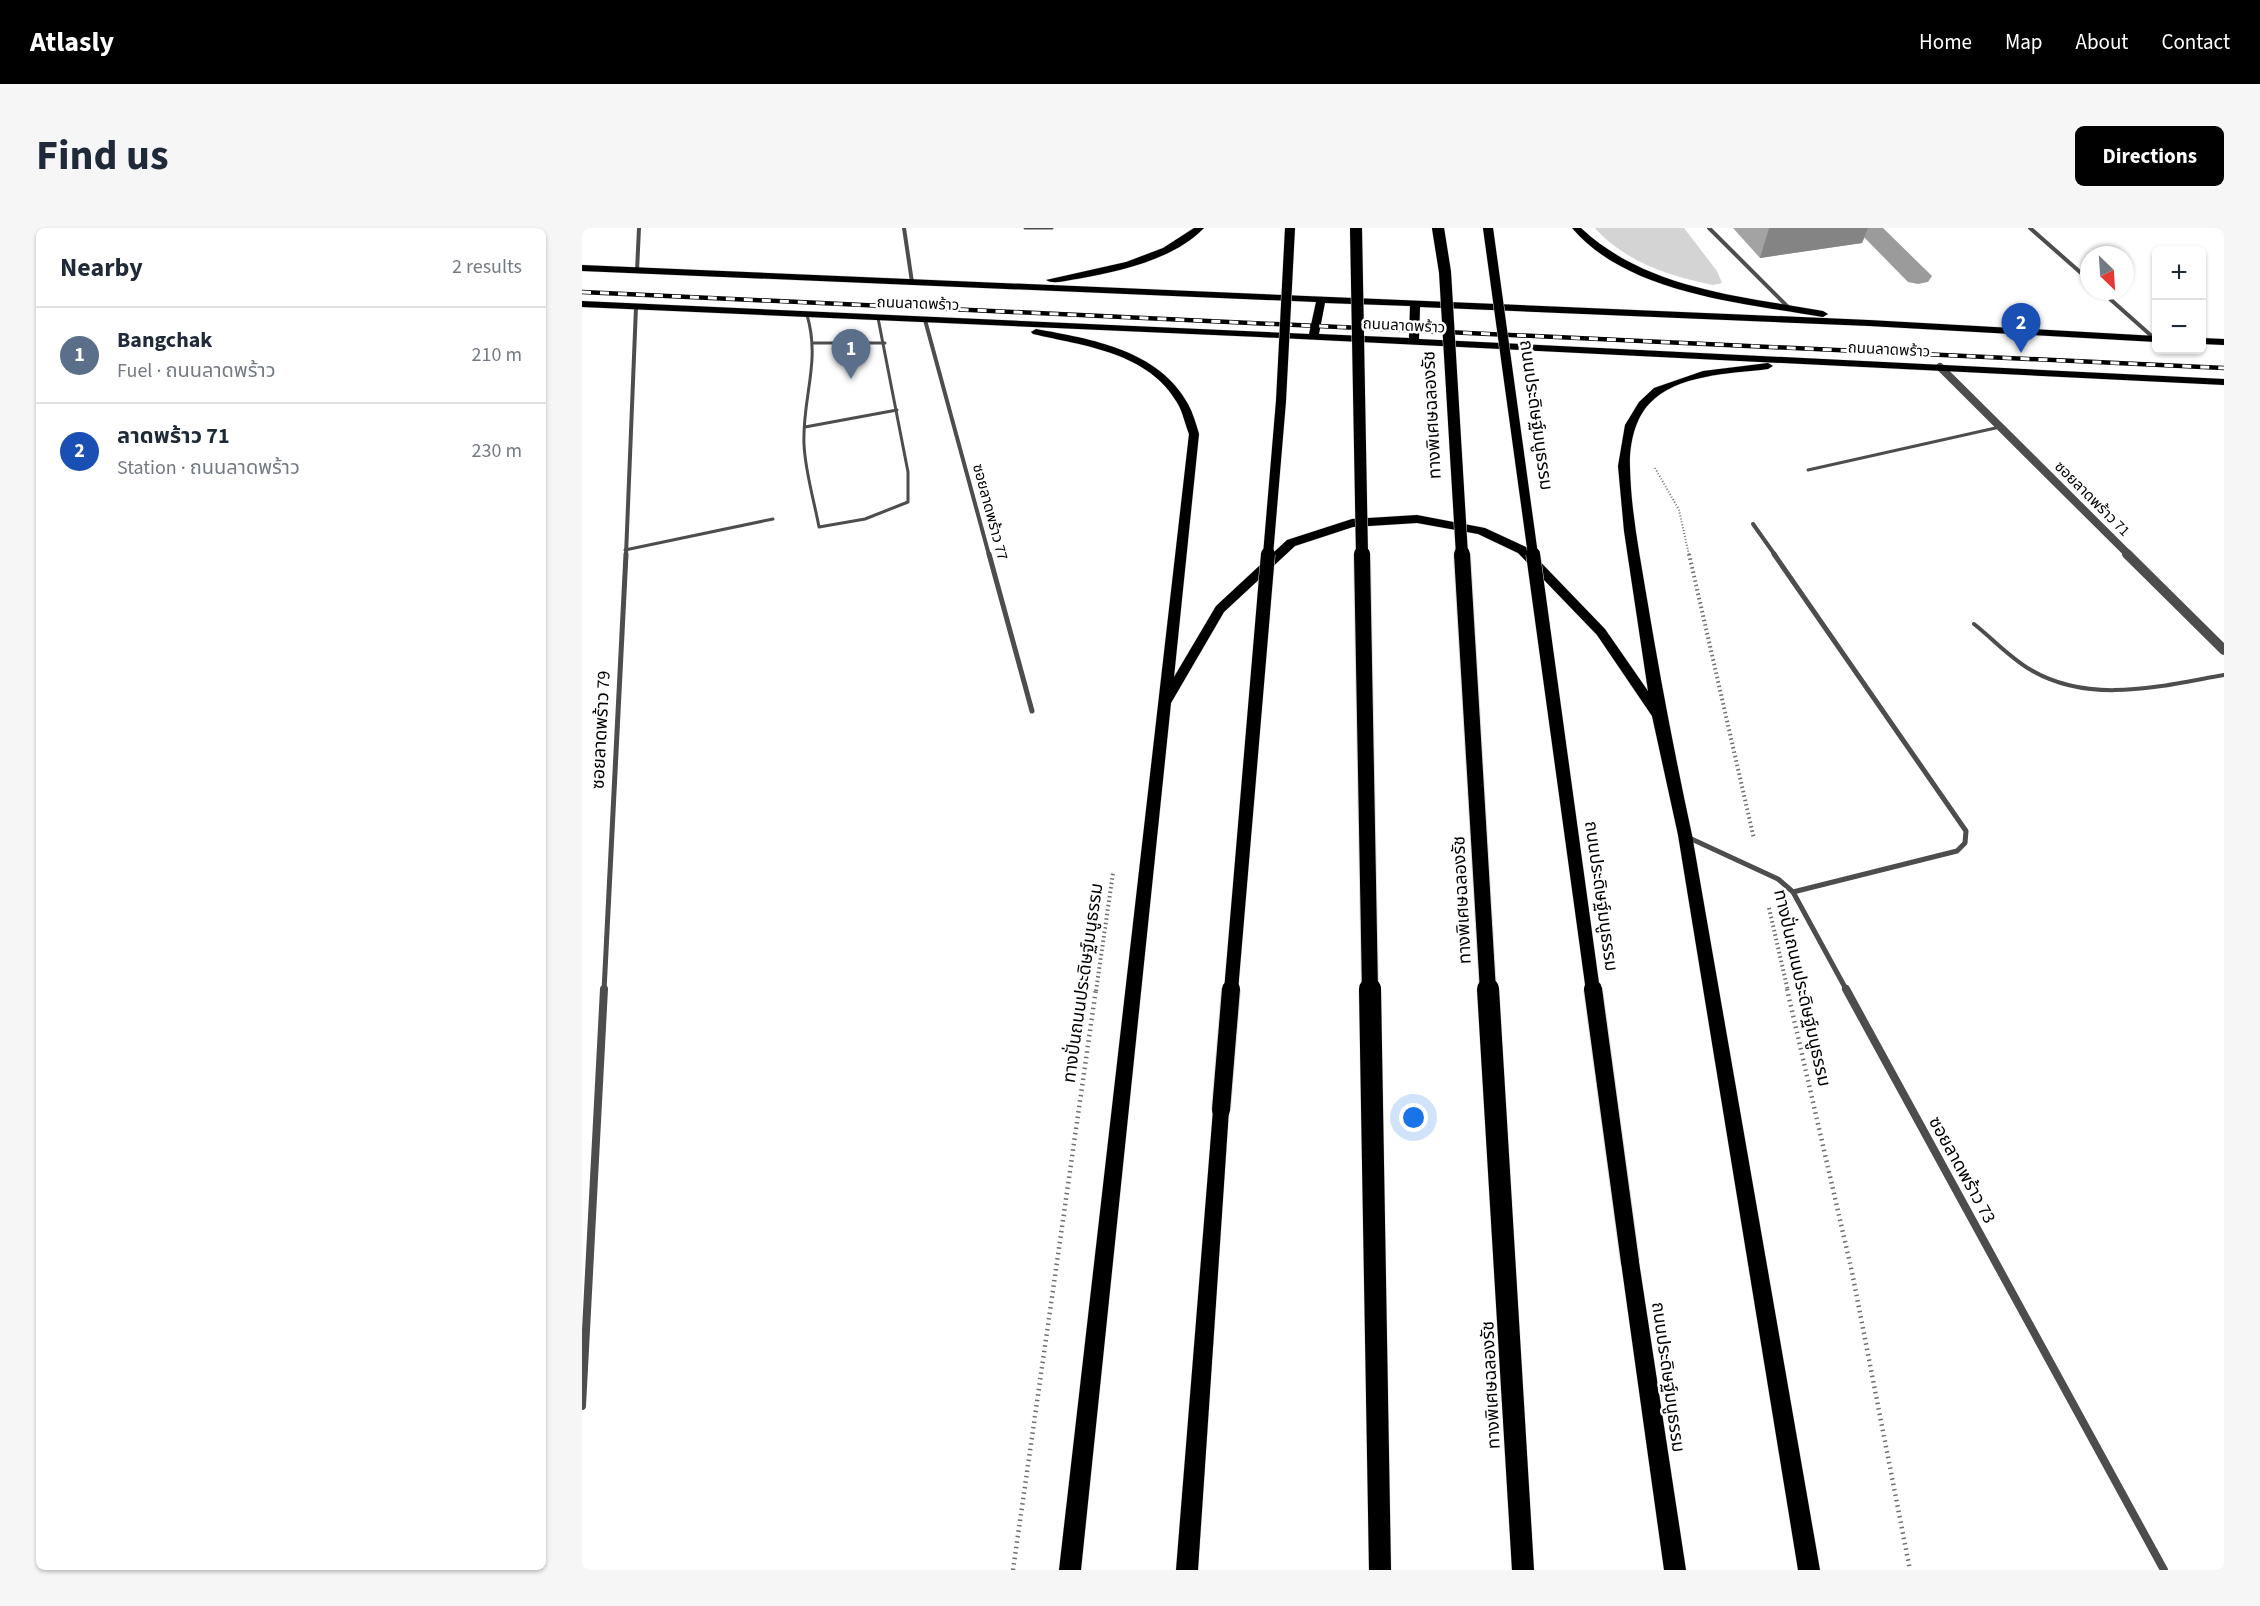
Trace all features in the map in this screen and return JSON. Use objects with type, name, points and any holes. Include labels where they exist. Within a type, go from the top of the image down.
[{"type":"highway","points":[[1356,228],[1380,1570]]},
{"type":"highway","name":"ทางพิเศษฉลองรัช","points":[[1437,228],[1445,272],[1523,1570]]},
{"type":"main road","points":[[1010,286],[1069,278],[1128,265],[1160,254],[1200,228]]},
{"type":"main road","points":[[1187,1570],[1221,1110],[1281,400],[1290,228]]},
{"type":"main road","name":"ถนนประดิษฐ์มนูธรรม","points":[[1488,228],[1630,1262],[1675,1570]]},
{"type":"main road","points":[[1576,228],[1588,243],[1667,283],[1869,323]]},
{"type":"main road","name":"ถนนลาดพร้าว","points":[[582,268],[1869,323],[2152,339]]},
{"type":"main road","points":[[1313,337],[1321,299]]},
{"type":"main road","points":[[1414,342],[1415,303]]},
{"type":"main road","name":"ถนนลาดพร้าว","points":[[582,304],[2224,382]]},
{"type":"main road","points":[[974,322],[1075,339],[1131,355],[1155,372],[1181,400],[1194,434],[1070,1570]]},
{"type":"main road","points":[[2206,341],[2224,342]]},
{"type":"main road","points":[[1809,1570],[1685,835],[1659,716],[1630,531],[1623,466],[1630,425],[1643,404],[1659,390],[1703,374],[1784,364],[1858,364]]},
{"type":"main road","points":[[1165,704],[1220,609],[1291,543],[1352,524],[1418,519],[1481,531],[1522,550],[1601,632],[1659,716]]},
{"type":"street","points":[[637,271],[639,228]]},
{"type":"street","points":[[904,228],[912,282]]},
{"type":"street","points":[[1709,228],[1788,307]]},
{"type":"street","points":[[2030,228],[2080,272]]},
{"type":"street","points":[[2111,300],[2152,336]]},
{"type":"street","name":"ซอยลาดพร้าว 79","points":[[582,1406],[636,307]]},
{"type":"street","name":"ซอยลาดพร้าว 77","points":[[925,320],[1032,711]]},
{"type":"street","name":"ซอยลาดพร้าว 71","points":[[1940,367],[2224,650]]},
{"type":"street","points":[[1753,524],[1966,831],[1965,843],[1957,851],[1793,892]]},
{"type":"street","name":"ซอยลาดพร้าว 73","points":[[1685,835],[1761,870],[1786,884],[1793,892],[2164,1570]]},
{"type":"lane","points":[[1025,228],[1052,228]]},
{"type":"lane","points":[[807,315],[813,329],[814,343],[812,388],[804,446],[819,527],[842,525],[889,513],[908,502],[910,495],[885,343],[878,318]]},
{"type":"lane","points":[[814,343],[885,343]]},
{"type":"lane","points":[[805,427],[897,410]]},
{"type":"lane","points":[[1808,470],[2000,428]]},
{"type":"lane","points":[[625,550],[773,519]]},
{"type":"lane","points":[[1974,624],[2031,670],[2056,683],[2094,691],[2132,689],[2224,675]]},
{"type":"path","name":"ทางปั่นถนนประดิษฐ์มนูธรรม","points":[[1630,425],[1679,510],[1852,1272],[1910,1570]]},
{"type":"path","name":"ทางปั่นถนนประดิษฐ์มนูธรรม","points":[[1012,1570],[1113,869]]},
{"type":"shaded area","points":[[1595,228],[1684,228],[1717,271],[1722,283],[1713,285],[1649,266],[1620,250]]},
{"type":"waterway","points":[[1868,228],[1918,276]]},
{"type":"railway","points":[[582,292],[2224,368]]},
{"type":"place","name":"ลาดพร้าว 71","points":[[2021,353]]},
{"type":"place","name":"Bangchak","points":[[851,379]]}]
